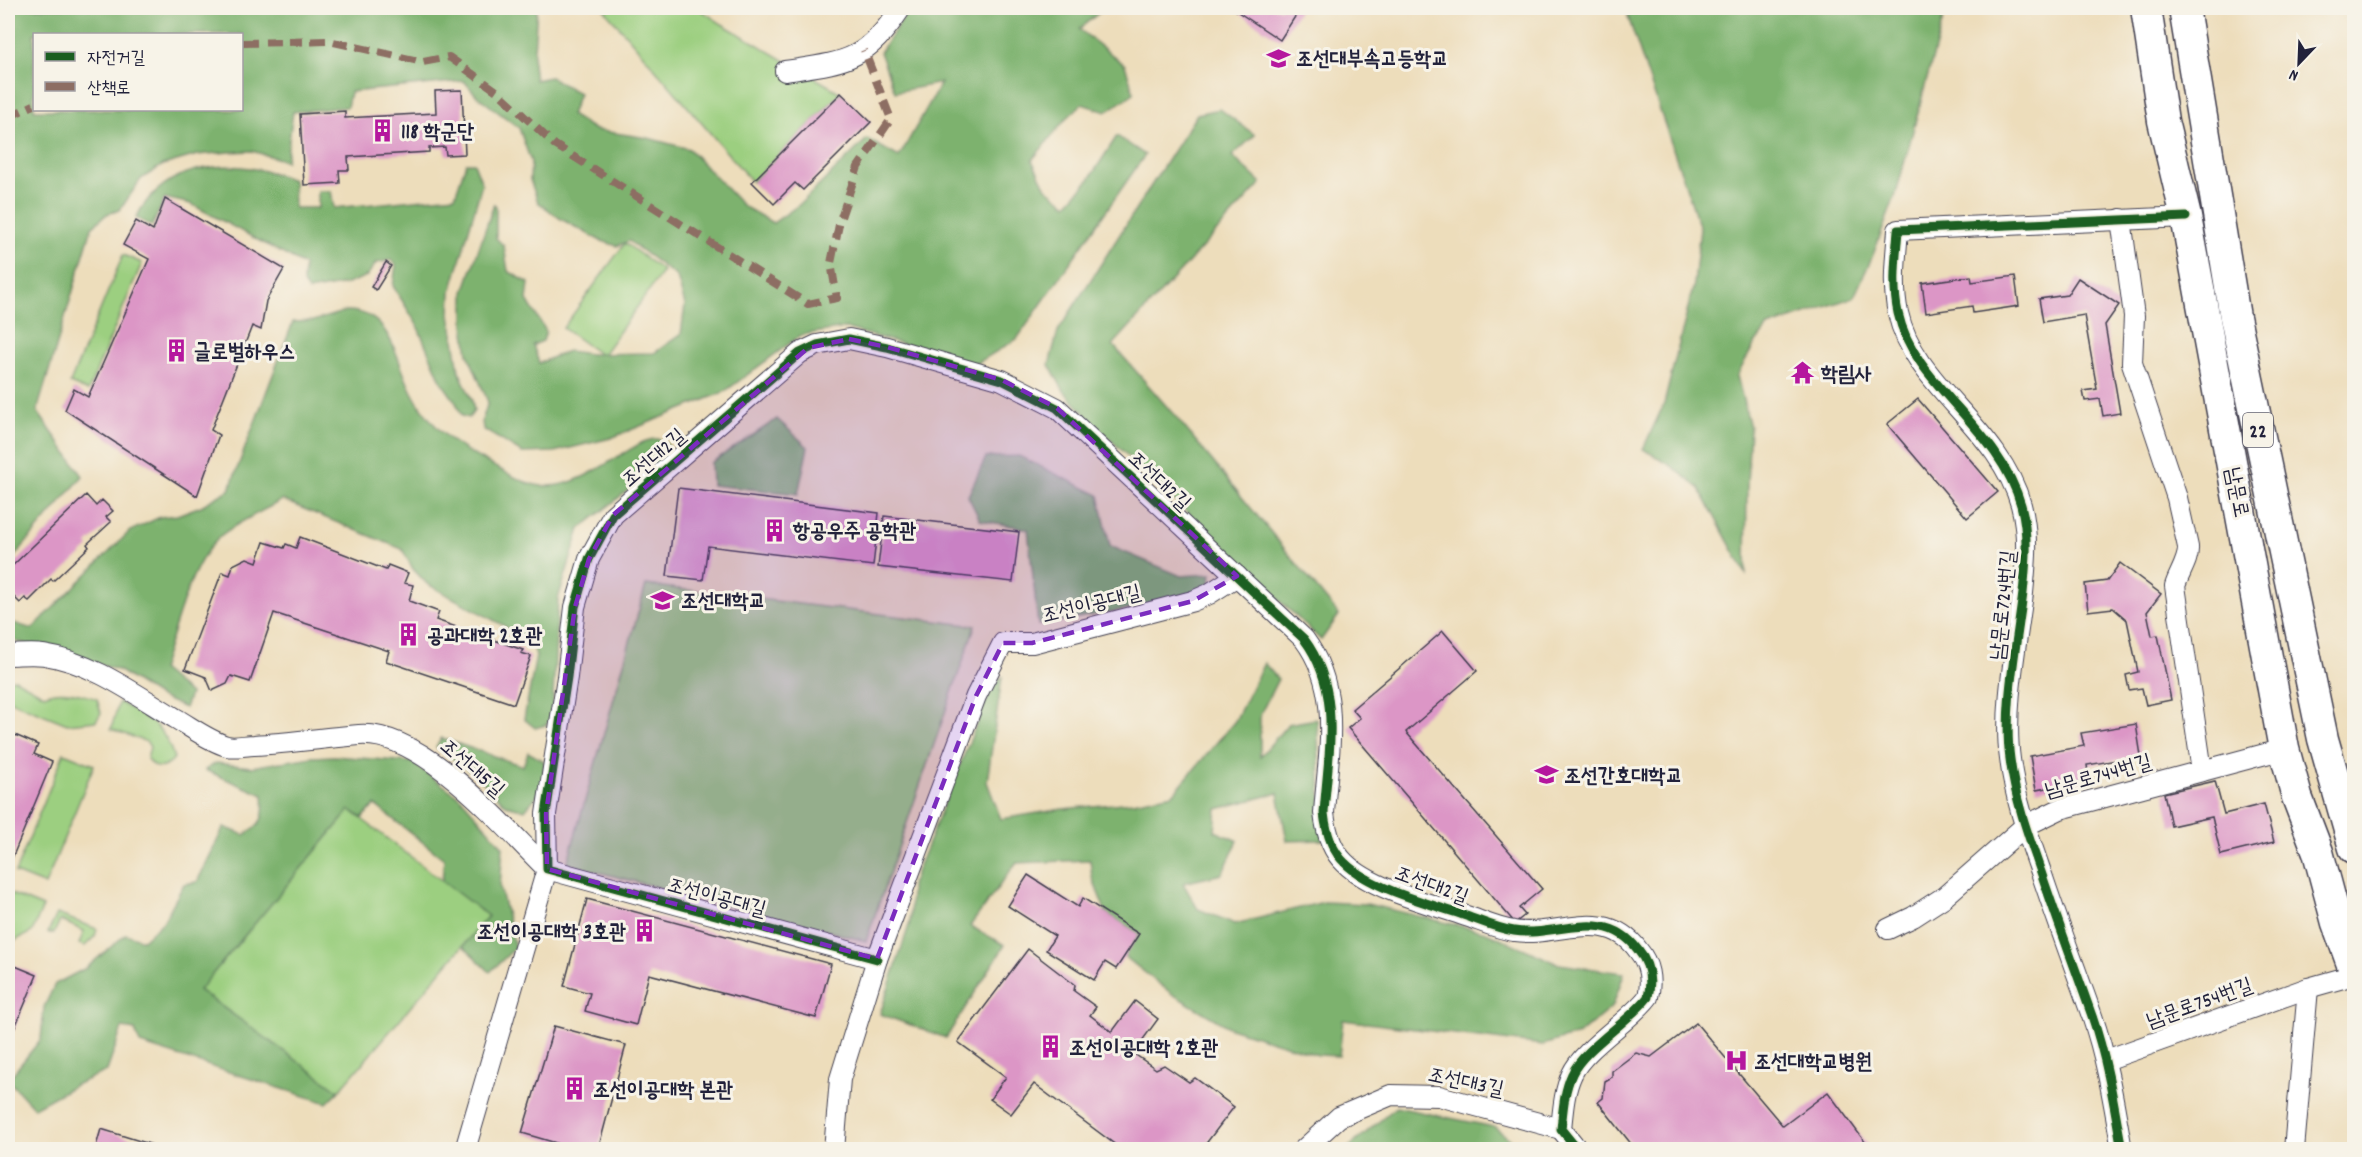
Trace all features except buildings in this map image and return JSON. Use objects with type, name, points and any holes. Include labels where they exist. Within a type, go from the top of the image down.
[{"type":"main road","name":"남문로","points":[[2145,8],[2163,121],[2187,222],[2284,749],[2297,797],[2318,852],[2337,923],[2355,970]]},
{"type":"main road","name":"남문로","points":[[2184,8],[2235,317],[2323,739],[2355,848]]},
{"type":"main road","points":[[2187,222],[2205,239],[2212,262],[2220,264],[2225,259]]},
{"type":"street","points":[[785,70],[840,62],[851,58],[881,34],[901,8]]},
{"type":"street","points":[[2121,219],[2134,316],[2132,363],[2176,498],[2188,547],[2188,554],[2175,586],[2202,771]]},
{"type":"street","name":"남문로724번길","points":[[2122,1149],[2106,1060],[2017,802],[2008,746],[2008,711],[2027,551],[2021,508],[2009,472],[1998,454],[1922,364],[1904,331],[1895,294],[1898,230],[2121,219],[2187,222]]},
{"type":"street","name":"조선대2길","points":[[547,869],[546,813],[567,677],[575,607],[589,559],[613,515],[808,348],[849,339],[887,347],[1002,380],[1057,408],[1304,639],[1320,663],[1329,693],[1331,714],[1324,813],[1326,828],[1344,863],[1358,874],[1382,886],[1514,931],[1591,925],[1608,928],[1633,942],[1643,956],[1650,974],[1651,987],[1648,997],[1576,1066],[1564,1099],[1561,1129]]},
{"type":"street","name":"조선이공대길","points":[[834,1149],[840,1079],[877,959],[975,696],[1003,643],[1032,643],[1193,602],[1237,576]]},
{"type":"street","name":"조선대5길","points":[[8,655],[44,655],[80,666],[112,680],[195,730],[229,746],[282,744],[362,735],[380,737],[401,744],[424,754],[446,770],[547,869]]},
{"type":"street","name":"남문로744번길","points":[[1888,929],[1913,917],[1944,897],[2025,826],[2060,809],[2284,749]]},
{"type":"street","points":[[465,1149],[547,869]]},
{"type":"street","name":"조선이공대길","points":[[547,869],[877,959]]},
{"type":"street","name":"남문로754번길","points":[[2106,1060],[2308,988],[2355,975]]},
{"type":"street","points":[[2294,1149],[2308,988]]},
{"type":"street","name":"조선대3길","points":[[1303,1149],[1339,1117],[1391,1095],[1439,1096],[1561,1129]]},
{"type":"street","points":[[1561,1129],[1578,1149]]},
{"type":"highlighted area","points":[[849,339],[887,347],[1002,380],[1057,408],[1237,576],[1193,601],[1032,643],[1003,643],[976,696],[877,959],[547,869],[546,814],[575,607],[589,559],[613,515],[808,348]]},
{"type":"green space","points":[[8,8],[537,8],[533,64],[535,80],[550,77],[579,93],[571,115],[595,130],[648,138],[689,149],[743,206],[773,223],[800,204],[867,139],[899,157],[941,83],[895,92],[880,52],[910,8],[1105,8],[1079,29],[1125,65],[1134,93],[1106,112],[1082,104],[1065,120],[1032,160],[1046,188],[1067,204],[1088,181],[1117,136],[1145,155],[1017,339],[976,364],[845,328],[801,335],[724,392],[611,438],[554,452],[522,453],[483,429],[482,421],[488,402],[468,354],[464,324],[464,292],[494,204],[496,206],[496,238],[504,246],[508,271],[529,283],[527,300],[546,331],[543,341],[533,345],[539,363],[568,351],[590,354],[654,353],[681,334],[685,305],[677,277],[629,241],[617,246],[599,240],[561,219],[538,202],[530,180],[531,162],[519,128],[477,96],[464,81],[350,92],[347,107],[293,112],[286,161],[252,151],[197,155],[163,165],[141,179],[120,210],[107,214],[92,227],[37,411],[83,476],[8,564]]},
{"type":"green space","points":[[603,8],[698,8],[841,93],[752,182]]},
{"type":"green space","points":[[1625,8],[1946,8],[1896,194],[1854,297],[1768,327],[1754,345],[1737,376],[1750,427],[1746,574],[1699,488],[1670,465],[1643,449],[1664,404],[1694,284],[1700,228]]},
{"type":"green space","points":[[1220,109],[1255,135],[1232,156],[1261,183],[1113,345],[1176,417],[1339,615],[1321,640],[1092,422],[1064,391],[1049,365],[1058,331],[1197,114]]},
{"type":"green space","points":[[466,163],[474,163],[482,184],[451,292],[450,314],[459,371],[472,400],[474,411],[469,418],[462,416],[442,383],[416,323],[393,286],[396,265],[391,260],[376,263],[367,276],[347,284],[308,291],[303,283],[304,265],[191,204],[165,198],[152,226],[136,218],[149,198],[165,184],[184,174],[205,168],[227,166],[249,168],[293,180],[294,208],[318,208],[318,191],[331,191],[334,208],[455,196]]},
{"type":"green space","points":[[625,243],[663,271],[602,356],[563,328]]},
{"type":"green space","points":[[123,255],[142,263],[88,391],[70,383]]},
{"type":"green space","points":[[346,311],[361,313],[373,319],[383,328],[396,352],[414,396],[441,432],[474,455],[521,480],[545,486],[576,480],[653,439],[664,441],[671,450],[669,457],[580,529],[558,599],[552,717],[546,725],[535,728],[524,719],[536,656],[532,641],[427,584],[413,569],[402,549],[282,500],[218,538],[198,566],[190,582],[161,670],[190,694],[185,708],[158,696],[118,670],[8,639],[8,621],[32,629],[130,531],[160,517],[177,515],[201,506],[229,490],[293,322],[313,321]]},
{"type":"green space","points":[[777,419],[808,447],[798,494],[712,485],[711,463]]},
{"type":"green space","points":[[1019,456],[1099,495],[1110,546],[1181,576],[1211,574],[1210,587],[1172,601],[1038,625],[1028,529],[980,520],[968,496],[986,457]]},
{"type":"green space","points":[[646,585],[975,626],[866,941],[567,864]]},
{"type":"green space","points":[[1264,663],[1278,679],[1260,715],[1260,757],[1288,724],[1317,719],[1323,840],[1287,841],[1278,793],[1217,809],[1215,831],[1238,841],[1222,874],[1183,883],[1198,909],[1235,924],[1324,902],[1367,904],[1486,932],[1559,964],[1624,973],[1613,1006],[1579,1034],[1543,1045],[1343,1020],[1339,1056],[1318,1055],[1230,1028],[1172,994],[1124,956],[1139,934],[1106,913],[1092,877],[1090,860],[1016,863],[970,926],[1005,945],[946,1038],[880,1014],[910,922],[911,885],[993,684],[1002,677],[987,782],[1001,819],[1063,809],[1133,802],[1173,794],[1235,721]]},
{"type":"green space","points":[[15,679],[44,695],[64,692],[97,699],[101,713],[96,721],[67,724],[8,700],[8,680]]},
{"type":"green space","points":[[119,702],[147,718],[160,730],[174,758],[168,765],[161,768],[154,766],[147,759],[150,747],[147,742],[111,729]]},
{"type":"green space","points":[[441,738],[523,766],[528,752],[544,761],[545,786],[525,810],[506,805],[477,776],[436,747]]},
{"type":"green space","points":[[64,753],[94,765],[45,885],[15,873]]},
{"type":"green space","points":[[334,756],[411,762],[461,798],[503,847],[500,887],[515,948],[490,972],[463,946],[488,916],[442,881],[444,859],[375,805],[362,818],[350,810],[199,990],[339,1091],[327,1103],[140,1044],[135,1030],[122,1028],[107,1071],[77,1084],[34,1108],[8,1080],[41,1039],[44,1007],[55,984],[86,968],[126,934],[143,940],[163,922],[184,884],[197,882],[224,827],[244,835],[259,823],[264,809],[263,795],[205,770],[216,763],[251,767],[312,757]]},
{"type":"green space","points":[[350,810],[488,916],[339,1091],[199,990]]},
{"type":"green space","points":[[9,893],[43,907],[32,932],[12,942],[8,940]]},
{"type":"green space","points":[[57,914],[97,929],[95,936],[85,946],[79,944],[84,931],[60,920],[54,933],[48,933]]},
{"type":"green space","points":[[1396,1107],[1494,1127],[1523,1149],[1347,1149]]},
{"type":"marked path","points":[[243,43],[329,41],[423,62],[449,57],[498,92],[555,145],[808,304],[837,298],[831,263],[840,220],[858,167],[891,119],[864,50]]},
{"type":"marked path","points":[[8,117],[33,105]]},
{"type":"cycle path","points":[[2122,1150],[2102,1049],[2027,831],[2012,774],[2008,740],[2009,698],[2026,560],[2026,538],[2021,505],[2010,477],[1995,452],[1938,385],[1921,363],[1907,339],[1896,303],[1898,230],[2186,217]]},
{"type":"cycle path","points":[[877,959],[547,869],[546,814],[575,607],[589,559],[613,515],[800,353],[817,345],[849,339],[887,347],[1002,380],[1057,408],[1304,639],[1316,659],[1329,701],[1330,745],[1324,813],[1326,827],[1336,852],[1356,872],[1402,895],[1502,929],[1530,932],[1596,926],[1611,929],[1625,937],[1638,950],[1649,972],[1648,997],[1586,1055],[1572,1074],[1567,1087],[1561,1129],[1578,1150]]},
{"type":"place","name":"조선대부속고등학교","points":[[1278,58]]},
{"type":"place","name":"118 학군단","points":[[383,131]]},
{"type":"place","name":"글로벌하우스","points":[[176,351]]},
{"type":"place","name":"학림사","points":[[1803,373]]},
{"type":"place","name":"항공우주 공학관","points":[[775,530]]},
{"type":"place","name":"조선대학교","points":[[663,600]]},
{"type":"place","name":"공과대학 2호관","points":[[409,635]]},
{"type":"place","name":"조선간호대학교","points":[[1546,775]]},
{"type":"place","name":"조선이공대학 3호관","points":[[644,931]]},
{"type":"place","name":"조선이공대학 2호관","points":[[1051,1047]]},
{"type":"place","name":"조선대학교병원","points":[[1736,1061]]},
{"type":"place","name":"조선이공대학 본관","points":[[575,1089]]}]
